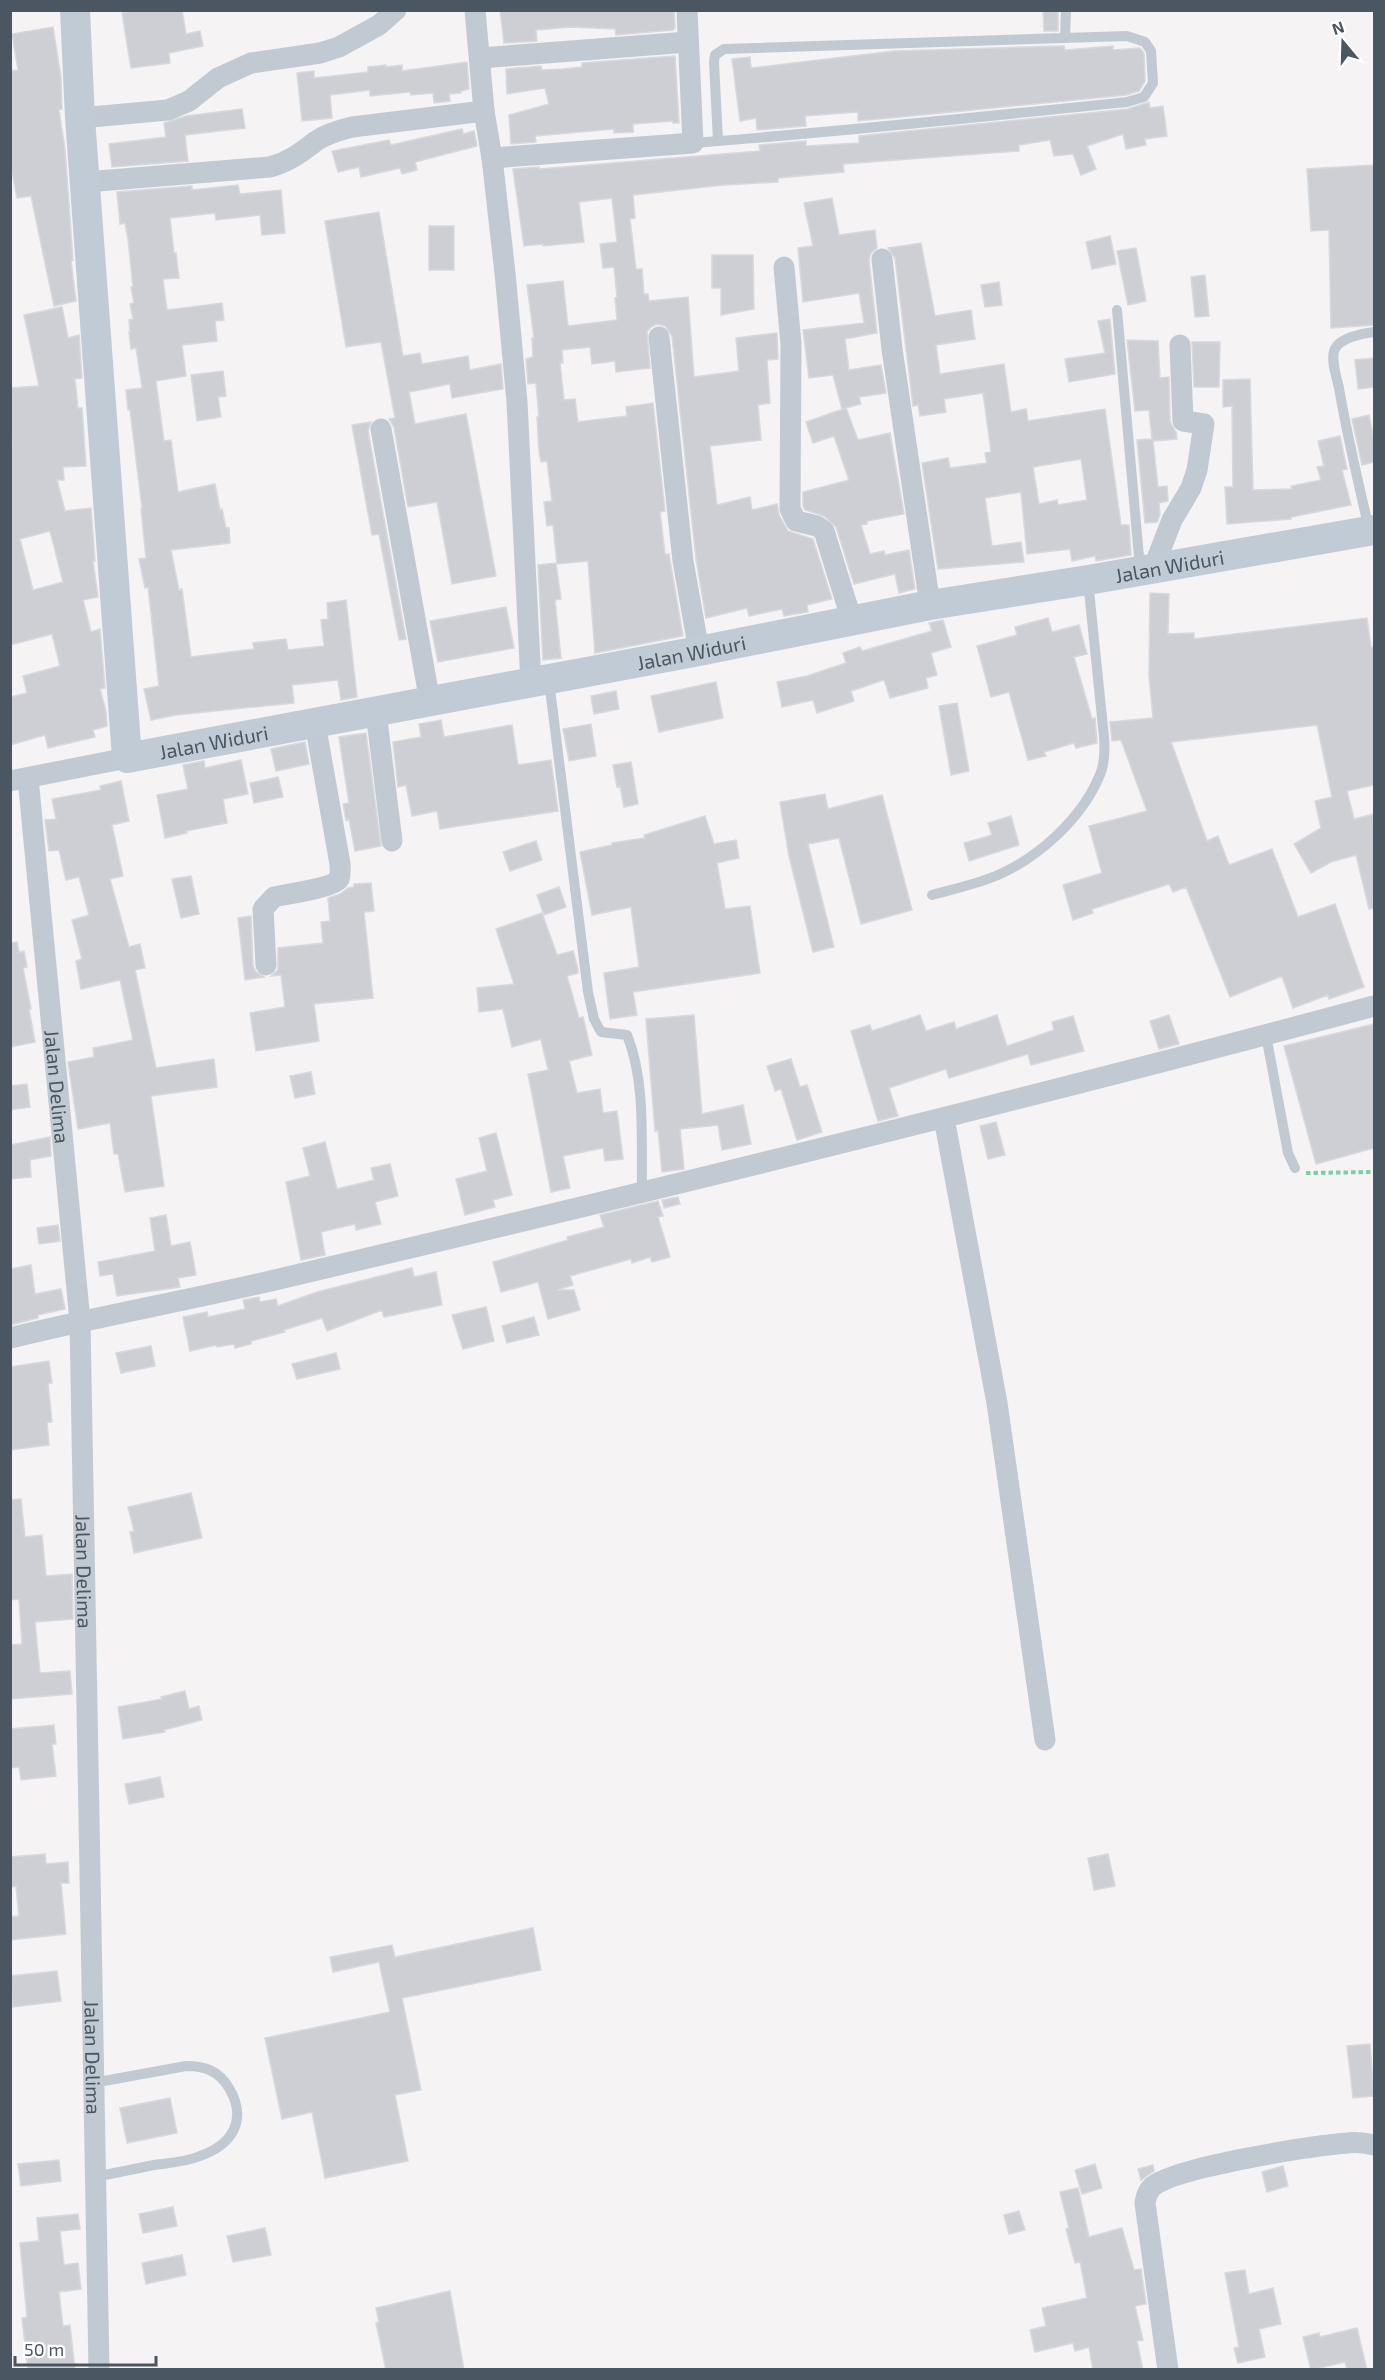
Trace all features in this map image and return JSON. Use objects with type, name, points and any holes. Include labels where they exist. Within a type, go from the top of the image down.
[{"type":"main road","points":[[75,10],[80,118],[127,758]]},
{"type":"main road","name":"Jalan Widuri","points":[[127,758],[699,651],[930,605],[1372,531]]},
{"type":"street","points":[[80,118],[168,110],[189,101],[218,78],[251,63],[320,53],[339,47],[379,25],[396,10]]},
{"type":"street","points":[[475,10],[484,111],[506,273],[540,681]]},
{"type":"street","points":[[492,158],[693,143],[687,10]]},
{"type":"street","points":[[480,58],[688,42]]},
{"type":"street","points":[[86,182],[270,167],[296,158],[317,141],[337,131],[352,127],[484,111]]},
{"type":"street","points":[[882,259],[892,349],[930,605]]},
{"type":"street","points":[[784,267],[791,344],[790,509],[796,521],[817,526],[824,531],[852,621]]},
{"type":"street","points":[[658,337],[683,561],[699,651]]},
{"type":"street","points":[[1147,570],[1191,488],[1197,470],[1204,424],[1183,421],[1180,345]]},
{"type":"street","points":[[381,429],[430,702]]},
{"type":"street","points":[[376,712],[392,841]]},
{"type":"street","points":[[266,965],[262,909],[267,902],[274,897],[325,886],[336,882],[339,878],[340,864],[315,723]]},
{"type":"street","name":"Jalan Widuri","points":[[20,780],[127,758]]},
{"type":"street","name":"Jalan Delima","points":[[20,780],[80,1321],[99,2370]]},
{"type":"street","points":[[10,1338],[275,1280],[944,1118],[1374,1006]]},
{"type":"street","points":[[944,1118],[997,1403],[1045,1740]]},
{"type":"street","points":[[1168,2370],[1145,2204],[1147,2194],[1153,2187],[1175,2176],[1214,2166],[1350,2142],[1374,2145]]},
{"type":"lane","points":[[1065,38],[1066,10]]},
{"type":"lane","points":[[693,143],[718,141],[867,129],[1137,100],[1148,92],[1153,83],[1151,51],[1139,38],[1127,36],[724,49],[715,55],[714,62],[718,141]]},
{"type":"lane","points":[[1117,310],[1147,570]]},
{"type":"lane","points":[[1372,531],[1345,424],[1334,365],[1334,351],[1348,340],[1364,333],[1374,332]]},
{"type":"lane","points":[[932,895],[999,875],[1030,856],[1058,834],[1084,802],[1100,776],[1105,753],[1104,736],[1088,580]]},
{"type":"lane","points":[[540,681],[594,1019],[601,1032],[627,1035],[634,1052],[639,1079],[642,1191]]},
{"type":"lane","points":[[1266,1035],[1288,1153],[1295,1168]]},
{"type":"lane","points":[[93,2083],[186,2066],[201,2066],[214,2072],[223,2080],[235,2103],[237,2117],[235,2131],[224,2143],[200,2157],[95,2177]]},
{"type":"path","points":[[1295,1168],[1306,1173],[1374,1172]]},
{"type":"building","points":[[138,10],[182,10],[186,34],[200,31],[203,46],[169,53],[170,63],[131,68],[122,13]]},
{"type":"building","points":[[500,10],[674,10],[675,28],[616,35],[615,29],[571,27],[536,30],[537,41],[504,43]]},
{"type":"building","points":[[1043,10],[1058,10],[1058,31],[1044,31]]},
{"type":"building","points":[[53,27],[61,77],[62,109],[59,110],[65,149],[73,260],[71,261],[76,301],[54,306],[31,196],[17,198],[10,161],[10,71],[18,70],[12,34]]},
{"type":"building","points":[[1064,46],[1065,50],[1113,46],[1113,50],[1140,48],[1144,53],[1145,81],[1139,91],[1126,95],[858,121],[858,112],[805,116],[806,126],[757,130],[756,118],[740,121],[732,59],[750,57],[751,68],[894,51]]},
{"type":"building","points":[[675,56],[679,123],[673,123],[673,121],[633,124],[633,132],[614,133],[614,129],[535,136],[536,142],[511,144],[509,115],[549,104],[545,88],[507,94],[506,69],[541,66],[542,70],[562,69],[582,67],[582,63]]},
{"type":"building","points":[[467,62],[469,89],[461,93],[449,94],[450,101],[434,103],[433,93],[411,95],[410,92],[370,96],[370,90],[330,95],[332,118],[302,121],[297,73],[314,71],[314,78],[368,72],[368,67],[386,65],[386,67],[402,65],[402,71]]},
{"type":"building","points":[[1149,102],[1150,108],[1163,106],[1167,136],[1145,139],[1146,145],[1126,149],[1123,134],[1087,146],[1096,169],[1081,175],[1073,154],[1054,156],[1050,140],[1019,145],[1019,151],[843,164],[844,172],[778,178],[778,182],[724,185],[633,195],[635,218],[630,219],[636,269],[642,269],[644,294],[648,294],[649,301],[688,297],[694,377],[739,371],[736,338],[777,333],[778,359],[767,360],[770,403],[758,405],[761,440],[710,446],[717,505],[750,497],[752,510],[777,504],[779,515],[788,531],[813,539],[832,599],[807,605],[808,612],[784,616],[782,609],[749,616],[747,608],[706,618],[696,559],[672,336],[665,326],[657,324],[647,332],[650,368],[616,372],[615,361],[592,364],[590,347],[562,350],[563,363],[560,363],[564,400],[575,399],[578,422],[627,416],[626,407],[653,403],[665,511],[660,512],[665,554],[669,554],[683,636],[595,653],[588,561],[557,564],[553,525],[547,526],[544,502],[552,501],[547,461],[541,462],[539,451],[536,383],[528,384],[526,359],[533,357],[532,338],[534,338],[527,285],[563,281],[568,326],[617,320],[614,267],[603,268],[600,244],[617,242],[612,198],[579,202],[584,242],[524,246],[513,169],[539,167],[539,169],[760,151],[759,145],[806,141],[806,146],[859,143],[859,136],[1128,109]]},
{"type":"building","points":[[242,109],[245,128],[185,135],[188,161],[112,167],[109,144],[166,137],[164,123],[186,116]]},
{"type":"building","points":[[462,129],[463,134],[474,131],[477,146],[415,162],[417,170],[402,174],[400,168],[361,177],[359,167],[338,172],[332,151],[389,140],[391,145]]},
{"type":"building","points":[[1374,165],[1374,325],[1331,328],[1329,230],[1311,231],[1307,169]]},
{"type":"building","points":[[238,185],[240,194],[281,190],[285,233],[262,235],[260,215],[216,220],[215,213],[170,218],[179,278],[163,279],[167,310],[222,303],[224,320],[215,321],[217,341],[182,345],[186,376],[156,381],[164,441],[171,440],[178,492],[215,484],[220,510],[222,509],[226,528],[229,528],[230,543],[171,550],[179,590],[182,589],[191,657],[254,649],[253,643],[286,639],[288,650],[324,646],[321,620],[328,619],[327,603],[346,600],[357,697],[341,700],[338,680],[292,685],[294,703],[176,715],[151,720],[144,689],[159,686],[148,587],[145,588],[139,559],[146,558],[142,508],[126,390],[142,388],[136,348],[131,349],[129,320],[133,319],[130,304],[134,303],[131,287],[133,287],[128,239],[125,223],[120,224],[117,192],[192,186],[192,190]]},
{"type":"building","points":[[832,198],[839,235],[875,230],[877,248],[871,253],[869,260],[877,333],[845,339],[849,370],[881,365],[886,393],[859,397],[861,404],[842,409],[833,375],[809,378],[803,330],[864,323],[859,293],[803,302],[798,248],[813,246],[804,203]]},
{"type":"building","points":[[379,212],[403,356],[420,353],[422,364],[468,356],[470,370],[501,364],[503,389],[452,398],[450,384],[409,392],[415,424],[466,414],[496,576],[452,584],[437,502],[408,507],[394,427],[389,419],[395,418],[381,342],[346,347],[325,221]]},
{"type":"building","points":[[429,226],[454,226],[454,270],[429,270]]},
{"type":"building","points":[[1110,236],[1116,264],[1092,269],[1086,242]]},
{"type":"building","points":[[921,243],[935,316],[971,310],[975,339],[936,345],[940,374],[1004,364],[1011,412],[1026,409],[1028,421],[1105,409],[1121,525],[1129,525],[1131,555],[1096,561],[1095,556],[1072,561],[1070,549],[1027,554],[1021,492],[985,498],[992,546],[1021,542],[1024,562],[938,569],[922,463],[948,458],[950,468],[987,463],[985,453],[991,452],[983,393],[944,399],[946,412],[920,416],[918,405],[913,406],[895,258],[888,248]],"holes":[[[1081,459],[1087,500],[1058,505],[1057,500],[1039,504],[1033,467]]]},
{"type":"building","points":[[1136,248],[1146,301],[1128,305],[1117,251]]},
{"type":"building","points":[[712,255],[753,255],[754,309],[721,315],[721,288],[712,288]]},
{"type":"building","points":[[1205,275],[1209,316],[1195,317],[1191,277]]},
{"type":"building","points":[[999,282],[1002,305],[985,307],[981,285]]},
{"type":"building","points":[[62,307],[68,338],[79,335],[82,378],[75,379],[78,408],[82,408],[86,466],[63,467],[64,480],[57,480],[65,511],[91,508],[95,561],[93,561],[98,597],[83,600],[91,632],[100,629],[105,688],[100,689],[106,711],[107,726],[93,730],[95,737],[48,748],[45,735],[10,745],[10,697],[27,693],[23,676],[60,666],[52,634],[10,645],[10,449],[12,448],[10,388],[39,386],[24,315]],"holes":[[[50,531],[63,582],[33,590],[20,539]]]},
{"type":"building","points":[[1110,319],[1115,374],[1069,382],[1065,359],[1105,353],[1098,321]]},
{"type":"building","points":[[1127,340],[1158,341],[1160,378],[1169,377],[1170,422],[1177,439],[1153,441],[1158,487],[1167,486],[1168,501],[1159,503],[1160,515],[1157,522],[1145,523],[1137,440],[1152,439],[1149,410],[1135,411]]},
{"type":"building","points":[[1192,342],[1220,342],[1219,387],[1194,387]]},
{"type":"building","points":[[1374,358],[1374,387],[1358,389],[1355,360]]},
{"type":"building","points":[[223,371],[226,396],[218,397],[221,417],[197,421],[191,375]]},
{"type":"building","points":[[1250,379],[1253,490],[1292,489],[1291,486],[1321,480],[1317,467],[1324,466],[1318,441],[1340,436],[1347,469],[1342,470],[1351,505],[1291,517],[1291,519],[1227,524],[1225,487],[1233,487],[1232,406],[1223,407],[1223,380]]},
{"type":"building","points":[[846,408],[858,440],[890,433],[904,514],[867,521],[867,524],[861,525],[870,554],[884,551],[885,555],[909,550],[915,589],[899,593],[895,574],[854,584],[836,527],[824,516],[805,510],[803,506],[803,492],[849,480],[834,436],[813,443],[806,422]]},
{"type":"building","points":[[1369,415],[1374,439],[1374,462],[1362,465],[1352,419]]},
{"type":"building","points":[[371,422],[368,431],[406,639],[399,640],[379,534],[372,535],[352,425]]},
{"type":"building","points":[[556,563],[561,599],[555,600],[561,658],[543,660],[538,565]]},
{"type":"building","points":[[1150,593],[1169,594],[1168,634],[1194,633],[1194,639],[1367,618],[1371,647],[1374,647],[1374,785],[1347,791],[1354,819],[1374,814],[1374,908],[1369,909],[1356,855],[1331,862],[1311,873],[1294,844],[1321,828],[1315,801],[1332,797],[1317,725],[1171,742],[1207,841],[1218,836],[1229,865],[1272,849],[1298,917],[1335,904],[1364,987],[1329,999],[1328,995],[1293,1008],[1282,976],[1230,997],[1186,887],[1173,892],[1169,884],[1092,909],[1093,913],[1073,920],[1063,885],[1102,873],[1089,826],[1147,811],[1121,740],[1112,741],[1110,722],[1153,718],[1149,676]]},
{"type":"building","points":[[506,607],[514,648],[438,662],[430,621]]},
{"type":"building","points":[[1048,618],[1052,632],[1079,625],[1087,654],[1074,657],[1092,719],[1095,718],[1097,743],[1076,748],[1074,743],[1044,752],[1046,756],[1028,760],[1009,692],[991,697],[977,646],[1017,635],[1015,627]]},
{"type":"building","points":[[943,620],[951,647],[931,653],[937,675],[926,678],[928,688],[890,698],[884,680],[851,691],[854,701],[817,713],[813,700],[782,707],[777,682],[807,676],[846,663],[843,653],[860,647],[862,651],[932,631],[929,623]]},
{"type":"building","points":[[716,682],[723,718],[659,732],[651,696]]},
{"type":"building","points":[[616,691],[619,709],[594,714],[591,696]]},
{"type":"building","points":[[957,703],[969,771],[951,775],[939,706]]},
{"type":"building","points":[[441,720],[444,737],[512,725],[518,765],[551,760],[558,811],[440,829],[437,811],[412,816],[406,785],[398,787],[393,742],[421,737],[419,724]]},
{"type":"building","points":[[591,724],[596,756],[569,761],[563,729]]},
{"type":"building","points":[[366,733],[381,846],[355,851],[349,819],[346,820],[343,804],[349,803],[339,737]]},
{"type":"building","points":[[305,742],[309,764],[276,771],[271,749]]},
{"type":"building","points":[[241,760],[248,794],[223,799],[227,823],[186,831],[187,833],[165,838],[157,795],[188,789],[183,765],[204,761],[205,768]]},
{"type":"building","points":[[631,762],[638,804],[624,807],[613,765]]},
{"type":"building","points":[[278,777],[283,797],[254,803],[250,783]]},
{"type":"building","points":[[121,781],[129,821],[112,825],[123,876],[110,879],[129,947],[140,944],[145,968],[135,970],[156,1068],[214,1059],[217,1087],[151,1096],[164,1186],[125,1192],[118,1154],[114,1154],[110,1123],[78,1129],[68,1062],[94,1057],[93,1048],[133,1040],[120,980],[81,989],[76,961],[82,959],[72,920],[89,915],[79,877],[66,880],[59,850],[49,851],[45,820],[56,819],[52,799],[101,790],[100,786]]},
{"type":"building","points":[[825,794],[828,809],[882,795],[912,910],[861,924],[839,838],[808,844],[834,947],[813,952],[789,856],[780,802]]},
{"type":"building","points":[[705,816],[714,844],[736,840],[739,858],[717,863],[725,909],[750,906],[760,973],[633,992],[637,1015],[610,1019],[604,973],[639,967],[631,907],[592,915],[580,852],[612,845],[612,843],[645,838],[644,835]]},
{"type":"building","points":[[1011,816],[1019,845],[969,861],[964,843],[992,835],[988,823]]},
{"type":"building","points":[[536,841],[542,860],[510,871],[503,852]]},
{"type":"building","points":[[191,876],[199,914],[181,918],[172,879]]},
{"type":"building","points":[[371,883],[374,911],[364,912],[373,998],[314,1004],[319,1041],[256,1051],[250,1013],[285,1007],[281,975],[271,976],[278,970],[278,948],[323,943],[321,922],[330,921],[328,898],[354,887],[354,884]]},
{"type":"building","points":[[559,887],[566,907],[544,915],[537,895]]},
{"type":"building","points":[[542,913],[557,955],[573,951],[578,969],[578,973],[567,976],[579,1018],[583,1017],[592,1055],[569,1061],[577,1093],[600,1089],[603,1113],[617,1111],[623,1159],[605,1161],[603,1148],[563,1156],[570,1188],[551,1192],[528,1074],[548,1070],[541,1039],[512,1047],[503,1009],[479,1012],[477,988],[514,984],[496,929]]},
{"type":"building","points":[[251,916],[253,966],[256,972],[264,977],[245,980],[238,918]]},
{"type":"building","points":[[17,942],[19,952],[24,951],[27,967],[23,968],[35,1042],[10,1047],[10,943]]},
{"type":"building","points":[[694,1015],[702,1114],[743,1105],[751,1144],[722,1150],[718,1125],[680,1129],[684,1169],[662,1172],[658,1130],[655,1131],[646,1019]]},
{"type":"building","points":[[920,1015],[926,1031],[954,1022],[956,1029],[997,1015],[1007,1046],[1054,1030],[1052,1022],[1073,1016],[1084,1051],[1031,1065],[1028,1054],[949,1078],[946,1069],[889,1088],[898,1116],[878,1121],[851,1031],[870,1025],[872,1031]]},
{"type":"building","points":[[1169,1015],[1179,1044],[1159,1049],[1150,1021]]},
{"type":"building","points":[[1374,1024],[1374,1148],[1316,1164],[1284,1046]]},
{"type":"building","points":[[791,1059],[800,1087],[807,1085],[822,1132],[797,1140],[781,1089],[775,1091],[767,1066]]},
{"type":"building","points":[[311,1072],[315,1094],[295,1098],[290,1076]]},
{"type":"building","points":[[27,1084],[30,1107],[10,1110],[10,1086]]},
{"type":"building","points":[[996,1122],[1005,1155],[988,1159],[980,1126]]},
{"type":"building","points":[[496,1133],[512,1195],[493,1200],[495,1207],[465,1215],[456,1179],[487,1171],[479,1138]]},
{"type":"building","points":[[50,1137],[51,1156],[30,1160],[31,1177],[10,1179],[10,1145]]},
{"type":"building","points":[[325,1142],[337,1189],[374,1180],[371,1168],[390,1164],[398,1196],[375,1202],[381,1224],[356,1230],[355,1224],[321,1232],[325,1255],[301,1260],[286,1182],[310,1176],[303,1148]]},
{"type":"building","points":[[678,1197],[680,1204],[664,1208],[662,1200]]},
{"type":"building","points":[[658,1201],[663,1216],[658,1217],[670,1257],[652,1262],[650,1257],[632,1263],[631,1259],[570,1276],[573,1285],[557,1290],[574,1290],[580,1310],[548,1319],[538,1282],[501,1292],[493,1262],[604,1227],[600,1215]]},
{"type":"building","points":[[166,1215],[171,1246],[190,1242],[196,1275],[178,1278],[180,1287],[117,1296],[113,1274],[100,1276],[98,1262],[155,1251],[150,1218]]},
{"type":"building","points":[[58,1225],[60,1241],[39,1244],[37,1228]]},
{"type":"building","points":[[31,1265],[35,1294],[61,1289],[65,1309],[10,1325],[10,1269]]},
{"type":"building","points":[[412,1268],[414,1277],[436,1272],[442,1305],[384,1317],[382,1310],[327,1331],[322,1318],[235,1348],[234,1344],[217,1347],[216,1345],[190,1351],[183,1317],[207,1312],[208,1317],[245,1309],[243,1300],[259,1297],[260,1302],[276,1299],[278,1306],[317,1292]]},
{"type":"building","points":[[486,1307],[494,1341],[463,1349],[452,1315]]},
{"type":"building","points":[[534,1317],[539,1335],[507,1343],[502,1326]]},
{"type":"building","points":[[151,1346],[155,1366],[121,1373],[116,1353]]},
{"type":"building","points":[[336,1353],[340,1369],[297,1379],[292,1364]]},
{"type":"building","points":[[49,1361],[52,1383],[48,1383],[52,1422],[47,1422],[49,1445],[10,1450],[10,1367]]},
{"type":"building","points":[[191,1493],[202,1538],[134,1553],[130,1532],[134,1531],[128,1507]]},
{"type":"building","points":[[21,1499],[25,1537],[42,1535],[46,1576],[72,1574],[73,1619],[35,1622],[40,1673],[70,1671],[72,1694],[10,1699],[10,1645],[22,1644],[19,1599],[10,1600],[10,1500]]},
{"type":"building","points":[[185,1691],[189,1709],[199,1706],[202,1720],[164,1730],[165,1732],[123,1739],[118,1707],[162,1699],[161,1697]]},
{"type":"building","points":[[54,1725],[56,1744],[52,1744],[56,1776],[21,1780],[19,1767],[10,1768],[10,1729]]},
{"type":"building","points":[[160,1777],[164,1797],[129,1804],[125,1784]]},
{"type":"building","points":[[45,1854],[46,1864],[68,1862],[69,1883],[61,1883],[66,1934],[10,1940],[10,1917],[19,1916],[16,1886],[10,1887],[10,1857]]},
{"type":"building","points":[[1108,1854],[1115,1886],[1094,1890],[1088,1858]]},
{"type":"building","points":[[533,1928],[541,1970],[402,1998],[421,2090],[395,2095],[408,2161],[325,2178],[312,2112],[282,2119],[265,2038],[390,2012],[379,1962],[333,1972],[330,1957],[392,1945],[395,1957]]},
{"type":"building","points":[[57,1971],[61,2001],[13,2007],[10,1976]]},
{"type":"building","points":[[1370,2044],[1374,2096],[1353,2098],[1347,2046]]},
{"type":"building","points":[[170,2098],[177,2133],[127,2143],[120,2108]]},
{"type":"building","points":[[59,2160],[61,2181],[21,2186],[18,2164]]},
{"type":"building","points":[[1095,2164],[1102,2188],[1082,2194],[1075,2170]]},
{"type":"building","points":[[1153,2165],[1154,2171],[1141,2180],[1138,2169]]},
{"type":"building","points":[[1283,2166],[1288,2186],[1267,2192],[1262,2172]]},
{"type":"building","points":[[1078,2188],[1089,2237],[1122,2228],[1134,2270],[1141,2269],[1146,2304],[1135,2306],[1143,2340],[1137,2341],[1143,2370],[1093,2370],[1089,2347],[1075,2351],[1073,2343],[1035,2352],[1030,2330],[1046,2326],[1042,2308],[1087,2298],[1080,2262],[1075,2263],[1066,2229],[1069,2228],[1060,2192]]},
{"type":"building","points":[[173,2207],[177,2226],[143,2233],[139,2214]]},
{"type":"building","points":[[1019,2211],[1025,2230],[1009,2234],[1004,2215]]},
{"type":"building","points":[[78,2214],[80,2229],[60,2231],[64,2265],[78,2263],[81,2289],[59,2292],[63,2326],[70,2325],[75,2370],[28,2370],[22,2318],[27,2317],[20,2243],[39,2241],[37,2218]]},
{"type":"building","points":[[265,2228],[271,2255],[233,2262],[227,2236]]},
{"type":"building","points":[[182,2255],[186,2275],[146,2284],[142,2263]]},
{"type":"building","points":[[1245,2270],[1249,2294],[1273,2288],[1281,2324],[1259,2329],[1265,2357],[1238,2363],[1234,2348],[1239,2347],[1225,2273]]},
{"type":"building","points":[[450,2291],[464,2370],[386,2370],[376,2323],[379,2322],[376,2308]]},
{"type":"building","points":[[1357,2328],[1367,2370],[1347,2370],[1345,2362],[1311,2370],[1303,2337],[1319,2333],[1320,2337]]}]
